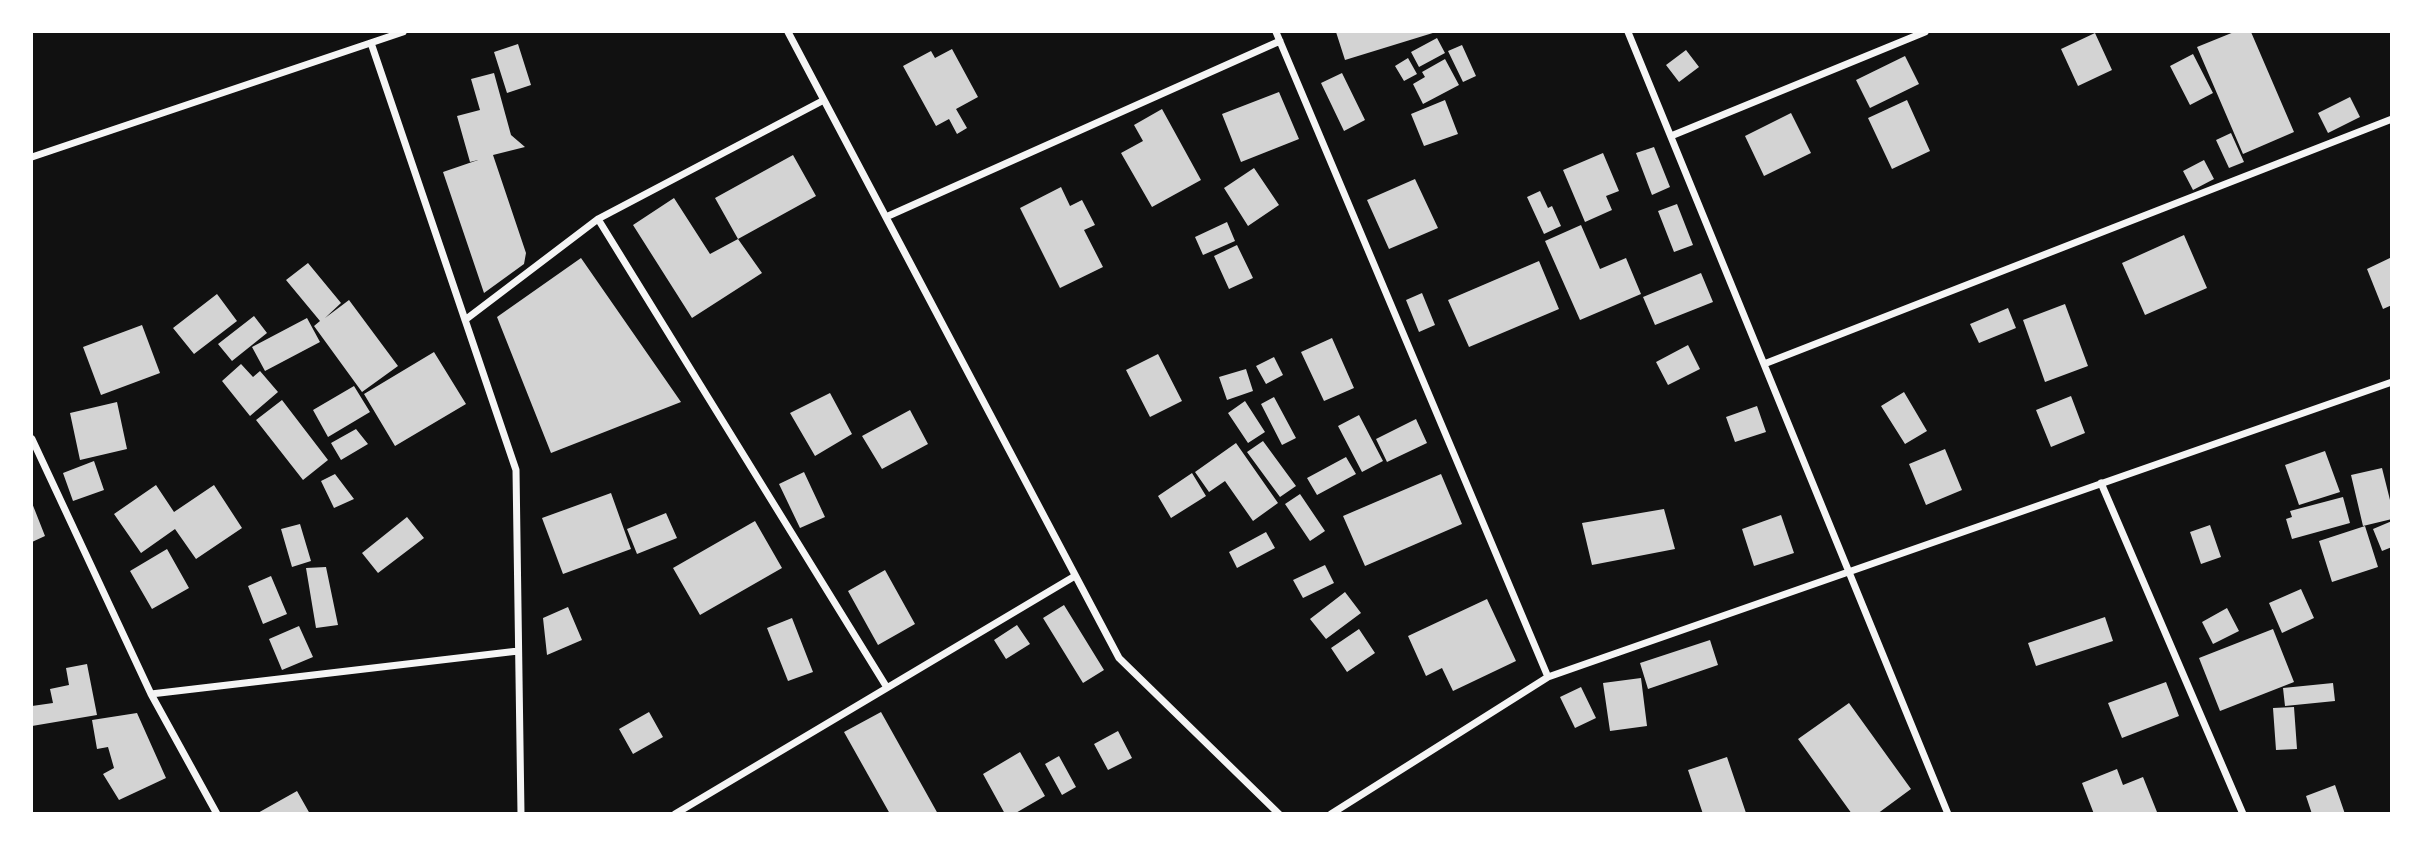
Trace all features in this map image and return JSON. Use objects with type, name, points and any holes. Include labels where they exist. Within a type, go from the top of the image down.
[{"type":"street","points":[[32,157],[403,32]]},
{"type":"street","points":[[788,32],[1119,658],[1279,814]]},
{"type":"street","points":[[1276,32],[1548,677]]},
{"type":"street","points":[[1628,32],[1948,814]]},
{"type":"street","points":[[1671,136],[1925,32]]},
{"type":"street","points":[[886,217],[1280,41]]},
{"type":"street","points":[[371,43],[516,470],[521,814]]},
{"type":"street","points":[[465,320],[598,219],[824,100]]},
{"type":"street","points":[[1764,364],[2392,119]]},
{"type":"street","points":[[598,219],[886,686]]},
{"type":"street","points":[[1331,814],[1548,677],[2392,382]]},
{"type":"street","points":[[32,439],[151,694],[217,814]]},
{"type":"street","points":[[2101,483],[2243,814]]},
{"type":"street","points":[[675,814],[886,686],[1075,576]]},
{"type":"street","points":[[151,694],[518,651]]},
{"type":"building","points":[[1336,32],[1436,32],[1345,60]]},
{"type":"building","points":[[2234,32],[2251,32],[2294,132],[2243,154],[2197,47]]},
{"type":"building","points":[[2095,33],[2112,70],[2078,86],[2061,49]]},
{"type":"building","points":[[1437,38],[1445,53],[1419,67],[1411,52]]},
{"type":"building","points":[[518,44],[531,85],[507,93],[494,52]]},
{"type":"building","points":[[1462,45],[1476,76],[1463,82],[1448,51]]},
{"type":"building","points":[[952,49],[978,97],[956,109],[967,128],[957,134],[949,119],[936,126],[903,66],[931,51],[935,58]]},
{"type":"building","points":[[1686,50],[1699,67],[1679,82],[1666,65]]},
{"type":"building","points":[[2193,54],[2213,93],[2190,105],[2170,66]]},
{"type":"building","points":[[1905,56],[1919,84],[1870,108],[1856,80]]},
{"type":"building","points":[[1408,58],[1417,74],[1404,81],[1395,66]]},
{"type":"building","points":[[1445,59],[1459,85],[1423,104],[1413,84],[1425,77],[1422,72]]},
{"type":"building","points":[[494,73],[511,135],[525,147],[493,155],[526,253],[524,264],[484,293],[443,172],[478,160],[470,162],[457,116],[480,110],[471,79]]},
{"type":"building","points":[[1342,73],[1365,120],[1344,131],[1321,83]]},
{"type":"building","points":[[1279,92],[1299,139],[1241,162],[1222,114]]},
{"type":"building","points":[[2350,97],[2360,117],[2328,133],[2318,113]]},
{"type":"building","points":[[1445,100],[1458,134],[1424,146],[1411,114]]},
{"type":"building","points":[[1907,100],[1930,151],[1892,169],[1868,118]]},
{"type":"building","points":[[1162,109],[1201,180],[1152,207],[1121,153],[1143,141],[1134,125]]},
{"type":"building","points":[[1791,113],[1811,153],[1764,176],[1745,136]]},
{"type":"building","points":[[2231,133],[2244,162],[2229,168],[2216,140]]},
{"type":"building","points":[[1654,147],[1670,187],[1652,195],[1636,153]]},
{"type":"building","points":[[1603,153],[1619,191],[1606,196],[1612,210],[1585,222],[1563,170]]},
{"type":"building","points":[[793,155],[816,196],[738,239],[715,198]]},
{"type":"building","points":[[2204,160],[2214,179],[2193,190],[2183,171]]},
{"type":"building","points":[[1254,168],[1279,205],[1248,226],[1224,188]]},
{"type":"building","points":[[1415,179],[1438,228],[1389,249],[1367,200]]},
{"type":"building","points":[[1061,187],[1070,206],[1082,200],[1095,225],[1084,230],[1103,267],[1060,288],[1020,208]]},
{"type":"building","points":[[1540,191],[1548,208],[1552,206],[1561,226],[1544,234],[1527,197]]},
{"type":"building","points":[[674,198],[710,254],[738,239],[762,273],[692,318],[633,225]]},
{"type":"building","points":[[1677,204],[1693,245],[1674,252],[1658,211]]},
{"type":"building","points":[[1227,222],[1235,241],[1203,255],[1195,237]]},
{"type":"building","points":[[1581,225],[1600,269],[1626,258],[1641,294],[1580,320],[1545,241]]},
{"type":"building","points":[[2184,235],[2207,288],[2145,315],[2122,263]]},
{"type":"building","points":[[1237,245],[1253,278],[1229,289],[1214,256]]},
{"type":"building","points":[[2392,257],[2392,305],[2383,309],[2367,269]]},
{"type":"building","points":[[581,258],[681,402],[551,453],[497,317]]},
{"type":"building","points":[[1539,261],[1559,309],[1469,347],[1448,300]]},
{"type":"building","points":[[308,263],[341,303],[325,318],[349,300],[398,366],[362,392],[314,326],[320,321],[286,280]]},
{"type":"building","points":[[1701,273],[1713,302],[1655,325],[1643,297]]},
{"type":"building","points":[[1422,293],[1435,325],[1419,332],[1406,300]]},
{"type":"building","points":[[217,294],[237,321],[194,354],[173,328]]},
{"type":"building","points":[[2065,304],[2088,366],[2045,382],[2023,320]]},
{"type":"building","points":[[2008,308],[2016,328],[1979,343],[1970,324]]},
{"type":"building","points":[[254,316],[267,333],[232,361],[218,344]]},
{"type":"building","points":[[307,318],[320,342],[265,371],[252,347]]},
{"type":"building","points":[[142,325],[160,373],[101,395],[83,347]]},
{"type":"building","points":[[1332,338],[1354,388],[1324,401],[1301,352]]},
{"type":"building","points":[[1688,345],[1700,369],[1668,385],[1656,362]]},
{"type":"building","points":[[434,352],[466,404],[395,446],[364,394]]},
{"type":"building","points":[[1158,354],[1182,401],[1150,417],[1126,370]]},
{"type":"building","points":[[1274,357],[1283,375],[1266,384],[1256,366]]},
{"type":"building","points":[[241,364],[253,377],[260,371],[278,392],[250,416],[222,381]]},
{"type":"building","points":[[1246,369],[1253,391],[1227,400],[1219,377]]},
{"type":"building","points":[[354,386],[370,412],[328,437],[313,410]]},
{"type":"building","points":[[1904,392],[1927,431],[1905,444],[1881,406]]},
{"type":"building","points":[[830,393],[852,434],[815,456],[790,413]]},
{"type":"building","points":[[2071,396],[2085,433],[2051,447],[2036,410]]},
{"type":"building","points":[[1274,397],[1296,438],[1282,445],[1261,404]]},
{"type":"building","points":[[282,400],[328,460],[303,480],[256,420]]},
{"type":"building","points":[[1245,401],[1265,432],[1248,443],[1228,413]]},
{"type":"building","points":[[117,402],[127,449],[80,460],[70,413]]},
{"type":"building","points":[[1757,406],[1766,432],[1735,442],[1726,417]]},
{"type":"building","points":[[910,410],[928,444],[882,469],[862,436]]},
{"type":"building","points":[[1359,415],[1383,461],[1362,472],[1338,426]]},
{"type":"building","points":[[1416,419],[1427,443],[1387,462],[1376,439]]},
{"type":"building","points":[[356,429],[368,444],[341,460],[331,443]]},
{"type":"building","points":[[1263,441],[1296,486],[1280,497],[1247,452]]},
{"type":"building","points":[[1236,443],[1278,503],[1253,521],[1225,481],[1209,492],[1195,472]]},
{"type":"building","points":[[1945,449],[1962,490],[1926,505],[1909,464]]},
{"type":"building","points":[[2325,451],[2340,492],[2299,505],[2285,465]]},
{"type":"building","points":[[1346,457],[1356,474],[1317,495],[1307,478]]},
{"type":"building","points":[[94,461],[104,490],[73,501],[63,473]]},
{"type":"building","points":[[2382,468],[2392,508],[2392,519],[2363,526],[2351,475]]},
{"type":"building","points":[[804,472],[825,517],[800,528],[779,484]]},
{"type":"building","points":[[1192,473],[1206,496],[1171,518],[1158,496]]},
{"type":"building","points":[[335,474],[354,499],[334,508],[321,481]]},
{"type":"building","points":[[1441,474],[1462,524],[1365,566],[1343,516]]},
{"type":"building","points":[[156,485],[174,512],[214,485],[242,528],[196,559],[175,529],[141,553],[114,514]]},
{"type":"building","points":[[611,493],[631,549],[563,574],[542,518]]},
{"type":"building","points":[[1300,494],[1325,531],[1310,541],[1285,504]]},
{"type":"building","points":[[2343,497],[2350,523],[2292,539],[2286,519],[2292,517],[2290,511]]},
{"type":"building","points":[[32,503],[45,536],[32,542]]},
{"type":"building","points":[[1664,509],[1675,549],[1592,565],[1582,523]]},
{"type":"building","points":[[666,513],[677,538],[637,554],[627,529]]},
{"type":"building","points":[[1781,515],[1794,553],[1754,566],[1742,529]]},
{"type":"building","points":[[407,517],[424,538],[378,573],[362,553]]},
{"type":"building","points":[[755,521],[782,568],[700,615],[673,568]]},
{"type":"building","points":[[2392,521],[2392,547],[2382,551],[2373,529]]},
{"type":"building","points":[[300,524],[311,561],[292,567],[281,529]]},
{"type":"building","points":[[2210,525],[2221,557],[2201,564],[2190,532]]},
{"type":"building","points":[[2365,526],[2378,567],[2332,582],[2319,541]]},
{"type":"building","points":[[1266,532],[1275,548],[1237,568],[1229,552]]},
{"type":"building","points":[[167,549],[189,588],[152,609],[130,571]]},
{"type":"building","points":[[1325,565],[1334,583],[1303,598],[1293,580]]},
{"type":"building","points":[[326,567],[338,625],[316,628],[306,568]]},
{"type":"building","points":[[885,570],[915,624],[878,645],[848,591]]},
{"type":"building","points":[[271,576],[287,614],[263,624],[248,586]]},
{"type":"building","points":[[2301,589],[2314,618],[2282,633],[2269,603]]},
{"type":"building","points":[[1345,592],[1361,613],[1326,639],[1310,619]]},
{"type":"building","points":[[1487,599],[1516,661],[1453,691],[1442,668],[1426,676],[1408,636]]},
{"type":"building","points":[[1064,605],[1104,670],[1083,683],[1043,618]]},
{"type":"building","points":[[568,607],[582,640],[547,655],[543,618]]},
{"type":"building","points":[[2227,608],[2239,631],[2213,644],[2202,622]]},
{"type":"building","points":[[2105,617],[2113,641],[2036,666],[2028,643]]},
{"type":"building","points":[[792,618],[813,672],[788,681],[767,628]]},
{"type":"building","points":[[1017,625],[1030,644],[1006,659],[994,640]]},
{"type":"building","points":[[299,626],[313,657],[282,670],[269,639]]},
{"type":"building","points":[[1359,629],[1375,653],[1347,672],[1331,648]]},
{"type":"building","points":[[2273,629],[2294,682],[2220,711],[2199,658]]},
{"type":"building","points":[[1710,640],[1718,665],[1648,689],[1640,663]]},
{"type":"building","points":[[87,664],[97,715],[32,726],[32,706],[53,703],[50,689],[69,685],[66,668]]},
{"type":"building","points":[[1641,678],[1647,726],[1610,731],[1603,683]]},
{"type":"building","points":[[2166,682],[2179,716],[2122,738],[2108,703]]},
{"type":"building","points":[[2333,683],[2335,701],[2285,706],[2283,688]]},
{"type":"building","points":[[1581,687],[1596,718],[1575,728],[1560,697]]},
{"type":"building","points":[[1849,703],[1911,789],[1877,814],[1852,814],[1798,739]]},
{"type":"building","points":[[2294,707],[2297,749],[2276,750],[2273,708]]},
{"type":"building","points":[[649,712],[663,737],[633,754],[619,729]]},
{"type":"building","points":[[881,712],[938,814],[890,814],[844,732]]},
{"type":"building","points":[[137,713],[166,778],[119,800],[103,774],[114,768],[108,747],[97,749],[92,720]]},
{"type":"building","points":[[1118,731],[1132,758],[1108,770],[1094,744]]},
{"type":"building","points":[[1020,752],[1045,796],[1014,814],[1005,814],[983,774]]},
{"type":"building","points":[[1059,756],[1076,787],[1062,795],[1045,764]]},
{"type":"building","points":[[1727,757],[1746,813],[1703,814],[1688,770]]},
{"type":"building","points":[[2117,769],[2123,785],[2143,777],[2157,812],[2094,814],[2082,783]]},
{"type":"building","points":[[2335,785],[2345,814],[2312,814],[2306,796]]},
{"type":"building","points":[[297,791],[310,814],[256,814]]}]
